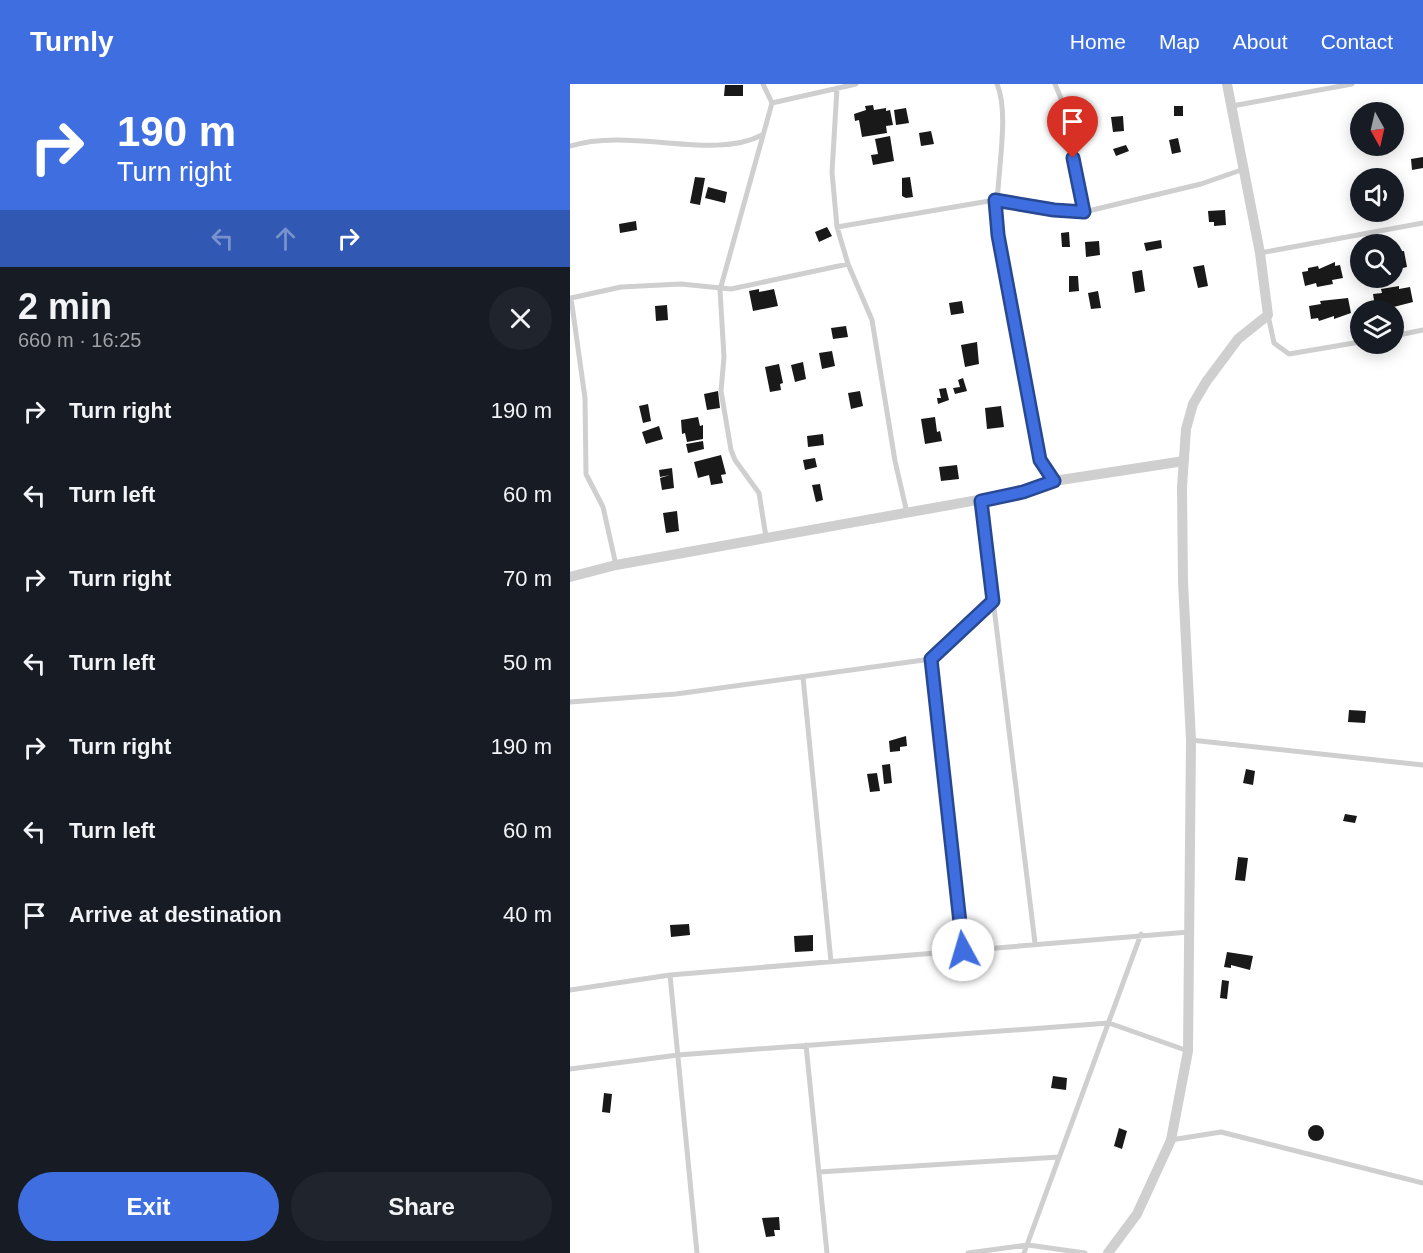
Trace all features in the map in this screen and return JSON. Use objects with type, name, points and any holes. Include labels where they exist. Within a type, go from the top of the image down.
[{"type":"street","points":[[1108,1253],[1137,1214],[1171,1140],[1188,1051],[1191,740],[1183,582],[1186,429],[1197,397],[1238,339],[1268,315],[1260,253],[1227,84]]},
{"type":"street","points":[[570,577],[616,565],[766,537],[981,501],[1023,492],[1054,481],[1184,460]]},
{"type":"lane","points":[[763,84],[772,103],[720,290],[724,357],[721,391],[731,450],[735,460],[759,493],[766,537]]},
{"type":"lane","points":[[772,103],[856,84]]},
{"type":"lane","points":[[997,84],[1003,107],[995,200],[998,235],[1040,460],[1054,481]]},
{"type":"lane","points":[[1055,84],[1062,101],[1084,212]]},
{"type":"lane","points":[[1232,106],[1352,84]]},
{"type":"lane","points":[[837,88],[832,171],[837,227],[848,264],[872,320],[895,461],[908,515]]},
{"type":"lane","points":[[570,146],[605,138],[738,144],[762,135]]},
{"type":"lane","points":[[837,227],[995,200],[1054,210],[1084,212],[1201,184],[1244,169]]},
{"type":"lane","points":[[1260,253],[1423,223]]},
{"type":"lane","points":[[616,565],[603,507],[585,468],[585,398],[570,298],[589,292],[621,287],[681,284],[720,290],[848,264]]},
{"type":"lane","points":[[1268,315],[1274,343],[1289,354],[1350,344]]},
{"type":"lane","points":[[1404,334],[1423,330]]},
{"type":"lane","points":[[981,501],[1035,943]]},
{"type":"lane","points":[[570,702],[676,694],[931,659],[993,601]]},
{"type":"lane","points":[[931,659],[963,950]]},
{"type":"lane","points":[[803,677],[831,962]]},
{"type":"lane","points":[[1191,740],[1423,765]]},
{"type":"lane","points":[[570,990],[670,975],[1141,934],[1189,932]]},
{"type":"lane","points":[[1024,1253],[1141,934]]},
{"type":"lane","points":[[670,975],[697,1253]]},
{"type":"lane","points":[[570,1069],[678,1055],[1109,1023],[1188,1051]]},
{"type":"lane","points":[[806,1045],[827,1253]]},
{"type":"lane","points":[[1171,1140],[1221,1132],[1423,1183]]},
{"type":"lane","points":[[819,1172],[1059,1157]]},
{"type":"lane","points":[[969,1253],[1028,1245],[1085,1253]]},
{"type":"building","points":[[725,85],[743,85],[743,96],[724,96]]},
{"type":"building","points":[[873,105],[874,110],[886,108],[886,111],[890,110],[893,125],[886,126],[887,133],[862,137],[859,120],[855,121],[854,114],[866,110],[865,106]]},
{"type":"building","points":[[1174,106],[1183,106],[1183,116],[1174,116]]},
{"type":"building","points":[[906,108],[909,123],[896,125],[894,110]]},
{"type":"building","points":[[1123,116],[1124,131],[1113,132],[1111,117]]},
{"type":"building","points":[[931,131],[934,144],[921,146],[919,133]]},
{"type":"building","points":[[890,136],[894,161],[873,165],[871,155],[878,154],[875,139]]},
{"type":"building","points":[[1178,138],[1181,152],[1172,154],[1169,140]]},
{"type":"building","points":[[1126,145],[1129,151],[1116,156],[1113,149]]},
{"type":"building","points":[[1423,157],[1423,168],[1412,170],[1411,159]]},
{"type":"building","points":[[695,177],[705,178],[700,205],[690,203]]},
{"type":"building","points":[[910,177],[913,197],[906,198],[902,196],[902,178]]},
{"type":"building","points":[[708,187],[727,192],[725,203],[705,198]]},
{"type":"building","points":[[1225,210],[1226,225],[1214,226],[1214,222],[1209,222],[1208,211]]},
{"type":"building","points":[[636,221],[637,230],[620,233],[619,224]]},
{"type":"building","points":[[827,227],[832,236],[819,242],[815,232]]},
{"type":"building","points":[[1069,232],[1070,247],[1062,247],[1061,233]]},
{"type":"building","points":[[1161,240],[1162,248],[1146,251],[1144,243]]},
{"type":"building","points":[[1099,241],[1100,255],[1086,257],[1085,242]]},
{"type":"building","points":[[1404,251],[1407,267],[1404,268]]},
{"type":"building","points":[[1335,262],[1335,266],[1340,265],[1343,278],[1332,280],[1333,284],[1317,287],[1316,283],[1305,286],[1302,272],[1308,271],[1308,268],[1318,266],[1319,269]]},
{"type":"building","points":[[1204,265],[1208,286],[1198,288],[1193,267]]},
{"type":"building","points":[[1142,270],[1145,291],[1135,293],[1132,272]]},
{"type":"building","points":[[1069,276],[1078,276],[1079,291],[1069,292]]},
{"type":"building","points":[[1410,287],[1413,302],[1404,304],[1404,300],[1374,300],[1373,294],[1382,293],[1381,289]]},
{"type":"building","points":[[759,289],[759,292],[774,289],[778,306],[753,311],[749,291]]},
{"type":"building","points":[[1098,291],[1101,308],[1091,309],[1088,293]]},
{"type":"building","points":[[1348,298],[1350,313],[1334,319],[1334,316],[1319,321],[1318,318],[1311,319],[1309,306],[1321,304],[1320,301]]},
{"type":"building","points":[[962,301],[964,313],[951,315],[949,303]]},
{"type":"building","points":[[667,305],[668,320],[656,321],[655,306]]},
{"type":"building","points":[[846,326],[848,337],[833,339],[831,328]]},
{"type":"building","points":[[977,342],[979,364],[965,367],[961,345]]},
{"type":"building","points":[[832,351],[835,366],[822,369],[819,353]]},
{"type":"building","points":[[803,362],[806,379],[795,382],[791,365]]},
{"type":"building","points":[[779,364],[783,383],[780,384],[781,390],[770,392],[765,367]]},
{"type":"building","points":[[963,378],[967,391],[955,394],[953,388],[960,387],[958,380]]},
{"type":"building","points":[[946,388],[949,400],[938,404],[937,398],[941,398],[939,389]]},
{"type":"building","points":[[718,391],[720,408],[707,410],[704,394]]},
{"type":"building","points":[[860,391],[863,406],[851,409],[848,393]]},
{"type":"building","points":[[648,404],[651,421],[643,423],[639,406]]},
{"type":"building","points":[[1001,406],[1004,427],[987,429],[985,408]]},
{"type":"building","points":[[698,417],[700,426],[703,425],[703,439],[687,442],[685,433],[682,434],[681,420]]},
{"type":"building","points":[[935,417],[937,432],[940,431],[942,441],[925,444],[921,419]]},
{"type":"building","points":[[659,426],[663,439],[646,444],[642,432]]},
{"type":"building","points":[[823,434],[824,445],[808,447],[807,436]]},
{"type":"building","points":[[703,441],[704,449],[688,453],[686,444]]},
{"type":"building","points":[[721,455],[726,474],[721,475],[723,483],[711,485],[709,475],[698,478],[694,462]]},
{"type":"building","points":[[815,458],[817,467],[805,470],[803,460]]},
{"type":"building","points":[[957,465],[959,479],[941,481],[939,467]]},
{"type":"building","points":[[672,468],[674,488],[662,490],[660,478],[670,475],[660,477],[659,470]]},
{"type":"building","points":[[820,484],[823,500],[816,502],[812,485]]},
{"type":"building","points":[[677,511],[679,531],[666,533],[663,513]]},
{"type":"building","points":[[1349,710],[1366,711],[1365,723],[1348,722]]},
{"type":"building","points":[[906,736],[907,746],[900,747],[900,751],[890,752],[889,741]]},
{"type":"building","points":[[890,764],[892,783],[884,784],[882,765]]},
{"type":"building","points":[[1246,769],[1255,771],[1253,785],[1243,783]]},
{"type":"building","points":[[877,773],[880,791],[870,792],[867,774]]},
{"type":"building","points":[[1345,814],[1357,816],[1355,823],[1343,821]]},
{"type":"building","points":[[1238,857],[1248,858],[1245,881],[1235,880]]},
{"type":"building","points":[[689,924],[690,935],[671,937],[670,925]]},
{"type":"building","points":[[813,935],[813,951],[795,952],[794,936]]},
{"type":"building","points":[[1227,952],[1253,956],[1250,970],[1231,965],[1231,968],[1224,967]]},
{"type":"building","points":[[1222,980],[1229,981],[1227,999],[1220,998]]},
{"type":"building","points":[[1053,1076],[1067,1078],[1066,1090],[1051,1088]]},
{"type":"building","points":[[604,1093],[612,1094],[610,1113],[602,1112]]},
{"type":"building","points":[[1316,1125],[1322,1127],[1324,1133],[1322,1139],[1316,1141],[1310,1139],[1308,1133],[1310,1127]]},
{"type":"building","points":[[1119,1128],[1127,1131],[1122,1149],[1114,1146]]},
{"type":"building","points":[[779,1217],[780,1230],[774,1230],[775,1236],[766,1237],[762,1218]]},
{"type":"route","points":[[963,950],[931,659],[993,601],[981,501],[1023,492],[1054,481],[1045,471],[1040,460],[998,235],[995,200],[1054,210],[1084,212],[1073,158]]}]
